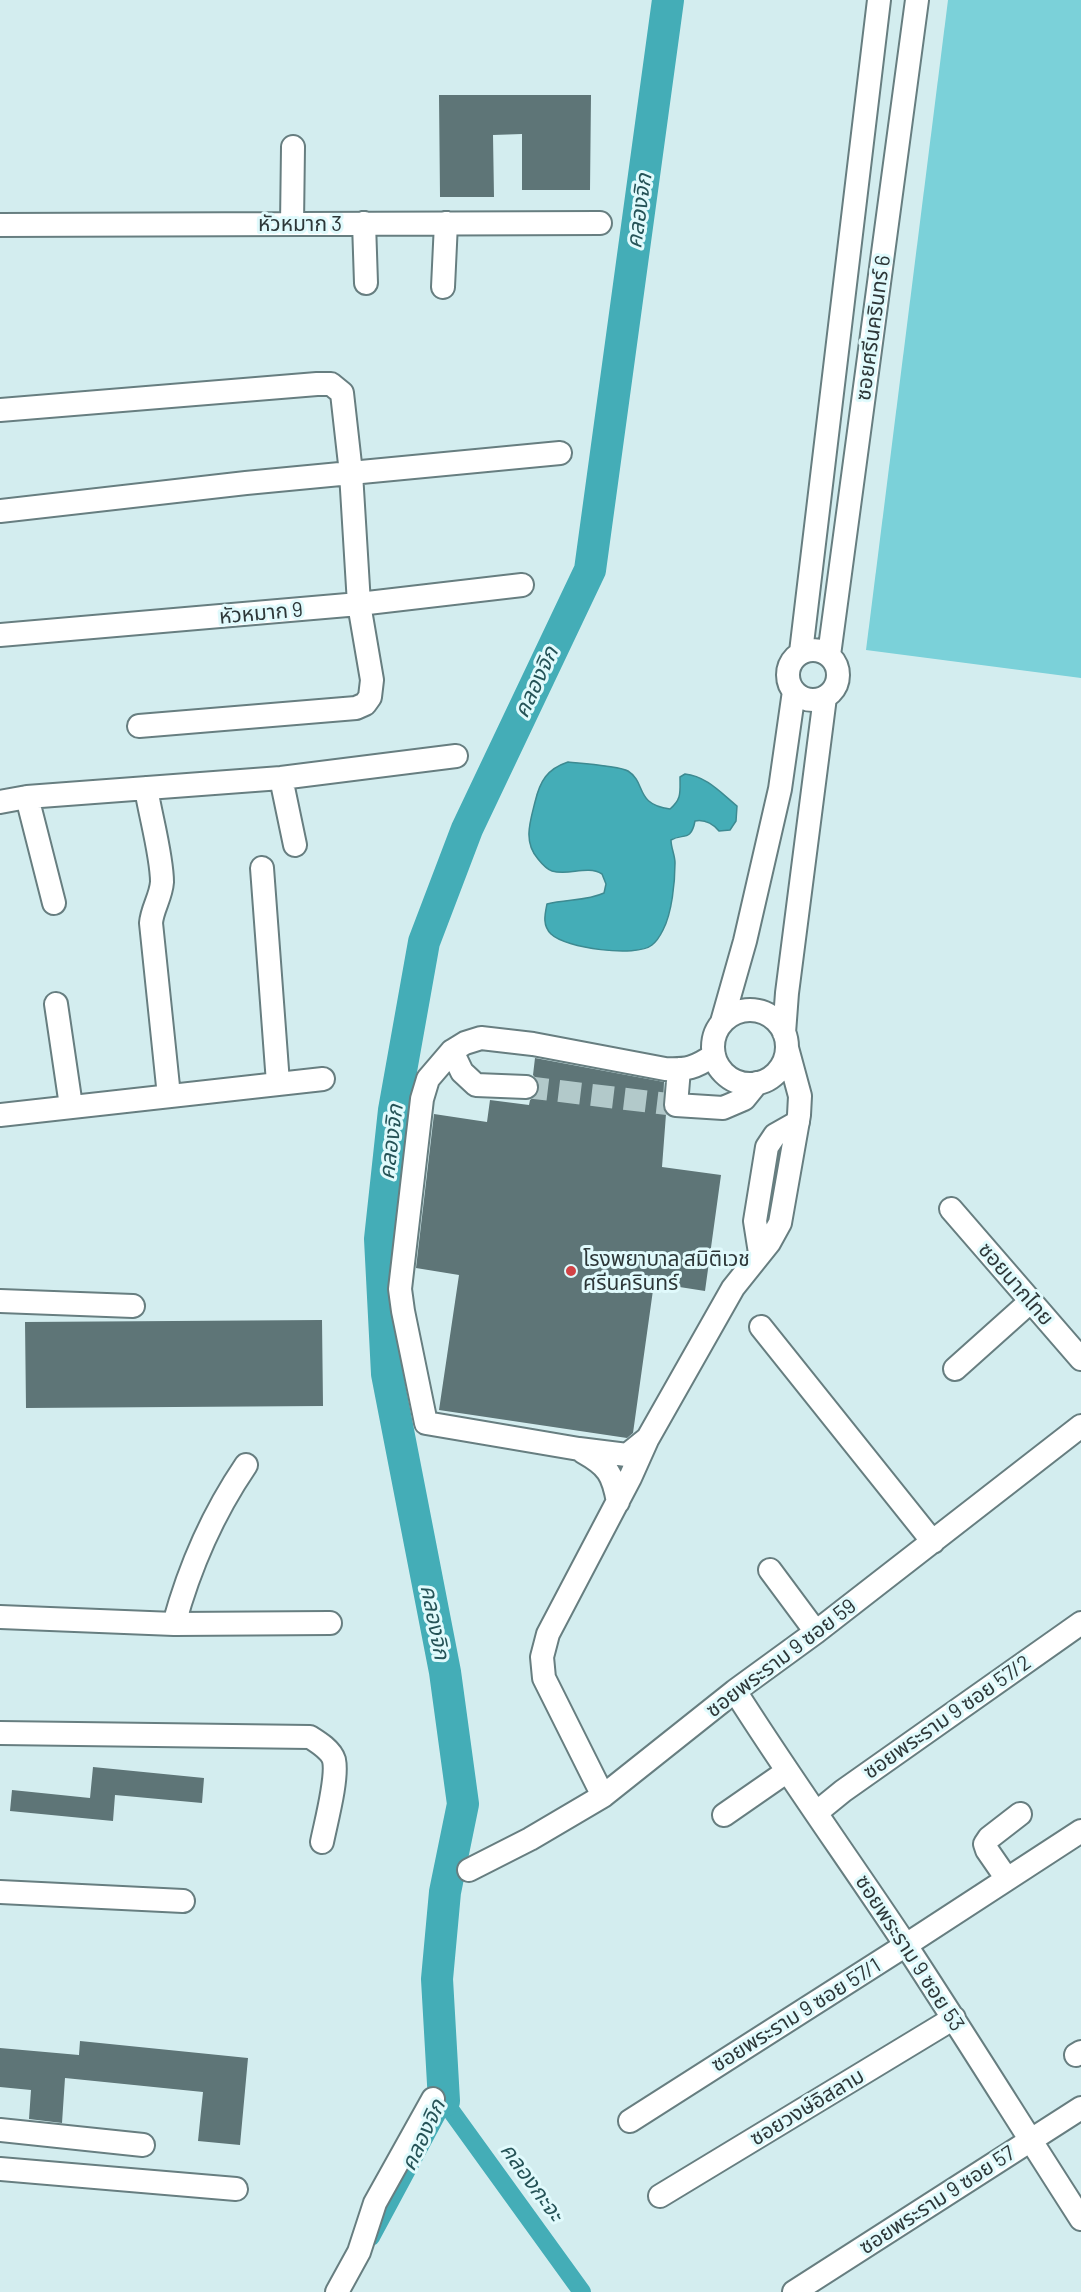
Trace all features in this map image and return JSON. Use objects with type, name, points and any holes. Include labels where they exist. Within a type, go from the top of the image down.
[{"type":"street","name":"ซอยศรีนครินทร์ 6","points":[[794,691],[790,685],[788,670],[801,652],[879,0]]},
{"type":"street","name":"ซอยศรีนครินทร์ 6","points":[[825,697],[836,685],[838,677],[837,669],[829,655],[917,0]]},
{"type":"street","points":[[292,224],[293,147]]},
{"type":"street","points":[[364,223],[366,283]]},
{"type":"street","points":[[443,287],[446,223]]},
{"type":"street","name":"หัวหมาก 3","points":[[0,225],[600,223]]},
{"type":"street","points":[[0,410],[331,384],[342,393],[351,473],[359,604],[372,680],[370,698],[364,704],[347,708],[139,726]]},
{"type":"street","points":[[0,511],[246,483],[560,453]]},
{"type":"street","name":"หัวหมาก 9","points":[[0,635],[359,604],[522,585]]},
{"type":"street","points":[[801,652],[815,650],[829,655]]},
{"type":"street","points":[[794,691],[805,699],[825,697],[791,957],[784,1060],[778,1071],[768,1078],[757,1083],[746,1083],[725,1074],[718,1066],[713,1044],[722,1022],[745,941],[780,789],[794,691]]},
{"type":"street","points":[[0,802],[27,797],[280,778],[456,756]]},
{"type":"street","points":[[280,778],[295,845]]},
{"type":"street","points":[[146,788],[162,883],[158,901],[152,911],[151,923],[169,1096]]},
{"type":"street","points":[[27,797],[54,903]]},
{"type":"street","points":[[262,868],[278,1083]]},
{"type":"street","points":[[56,1004],[71,1106]]},
{"type":"street","points":[[603,1796],[544,1678],[542,1657],[548,1634],[618,1502],[648,1438],[733,1288],[780,1223],[798,1122],[800,1096],[785,1040],[777,1022],[768,1014],[756,1010],[743,1010],[731,1014],[722,1022]]},
{"type":"street","points":[[648,1438],[627,1455],[426,1423],[403,1311],[401,1280],[422,1100],[428,1078],[452,1051],[465,1043],[481,1038],[533,1044],[665,1069],[686,1070],[700,1065],[714,1055]]},
{"type":"street","points":[[452,1051],[462,1072],[476,1085],[526,1087]]},
{"type":"street","points":[[679,1069],[676,1105],[723,1108],[744,1099],[757,1083]]},
{"type":"street","points":[[0,1115],[323,1079]]},
{"type":"street","name":"ซอยนากไทย","points":[[951,1209],[1081,1359]]},
{"type":"street","points":[[0,1301],[133,1306]]},
{"type":"street","points":[[955,1369],[1031,1301]]},
{"type":"street","points":[[761,1328],[933,1542]]},
{"type":"street","name":"ซอยพระราม 9 ซอย 59","points":[[469,1870],[530,1839],[603,1796],[735,1690],[816,1632],[1081,1426]]},
{"type":"street","points":[[579,1449],[607,1468],[618,1502]]},
{"type":"street","points":[[174,1623],[191,1566],[226,1494],[246,1465]]},
{"type":"street","points":[[770,1570],[816,1632]]},
{"type":"street","points":[[0,1617],[174,1623],[330,1623]]},
{"type":"street","name":"ซอยพระราม 9 ซอย 57/2","points":[[816,1813],[843,1791],[1081,1623]]},
{"type":"street","name":"ซอยพระราม 9 ซอย 53","points":[[735,1690],[786,1772],[954,2018],[1081,2219]]},
{"type":"street","points":[[0,1734],[310,1737],[324,1746],[334,1758],[334,1774],[322,1842]]},
{"type":"street","points":[[724,1815],[786,1772]]},
{"type":"street","points":[[1007,1879],[985,1844],[989,1838],[1020,1814]]},
{"type":"street","name":"ซอยพระราม 9 ซอย 57/1","points":[[630,2121],[906,1946],[1081,1831]]},
{"type":"street","points":[[0,1892],[183,1901]]},
{"type":"street","name":"ซอยวงษ์อิสลาม","points":[[660,2196],[954,2018]]},
{"type":"street","points":[[337,2292],[359,2252],[375,2203],[433,2099]]},
{"type":"street","name":"ซอยพระราม 9 ซอย 57","points":[[794,2292],[1081,2108]]},
{"type":"street","points":[[0,2130],[143,2145]]},
{"type":"street","points":[[0,2169],[236,2189]]},
{"type":"shaded area","points":[[948,0],[1081,0],[1081,678],[866,650]]},
{"type":"shaded area","points":[[568,762],[624,769],[638,781],[643,793],[651,803],[670,809],[680,795],[680,777],[685,774],[700,778],[737,806],[736,821],[730,830],[719,831],[709,823],[695,821],[689,834],[671,840],[675,871],[669,915],[657,940],[644,949],[617,951],[585,947],[559,939],[546,927],[547,904],[597,896],[604,893],[606,884],[602,874],[596,871],[558,872],[550,870],[538,859],[530,846],[530,824],[539,788],[550,772]]},
{"type":"building","points":[[439,95],[591,95],[590,190],[522,190],[522,134],[493,135],[494,197],[440,197]]},
{"type":"building","name":"โรงพยาบาล สมิติเวช ศรีนครินทร์","points":[[535,1058],[664,1082],[663,1104],[666,1114],[662,1167],[721,1175],[705,1291],[654,1283],[633,1433],[627,1438],[439,1410],[459,1275],[416,1268],[434,1114],[487,1122],[490,1100],[529,1105],[530,1100],[537,1095],[539,1088],[538,1081],[533,1075]]},
{"type":"building","points":[[322,1320],[323,1406],[26,1408],[25,1322]]},
{"type":"building","points":[[93,1767],[204,1778],[202,1803],[115,1795],[113,1821],[10,1811],[12,1790],[90,1798]]},
{"type":"building","points":[[80,2041],[248,2058],[240,2145],[198,2141],[203,2092],[65,2078],[62,2123],[29,2119],[31,2090],[0,2087],[0,2048],[79,2055]]},
{"type":"waterway","name":"คลองจิก","points":[[444,2101],[437,1979],[445,1892],[463,1804],[445,1672],[387,1374],[380,1239],[394,1110],[424,942],[467,829],[590,570],[668,0]]},
{"type":"waterway","name":"คลองกะจะ","points":[[371,2237],[444,2101],[582,2292]]},
{"type":"tunnel","points":[[526,1087],[676,1105]]},
{"type":"place","name":"โรงพยาบาล สมิติเวช ศรีนครินทร์","points":[[571,1271]]}]
